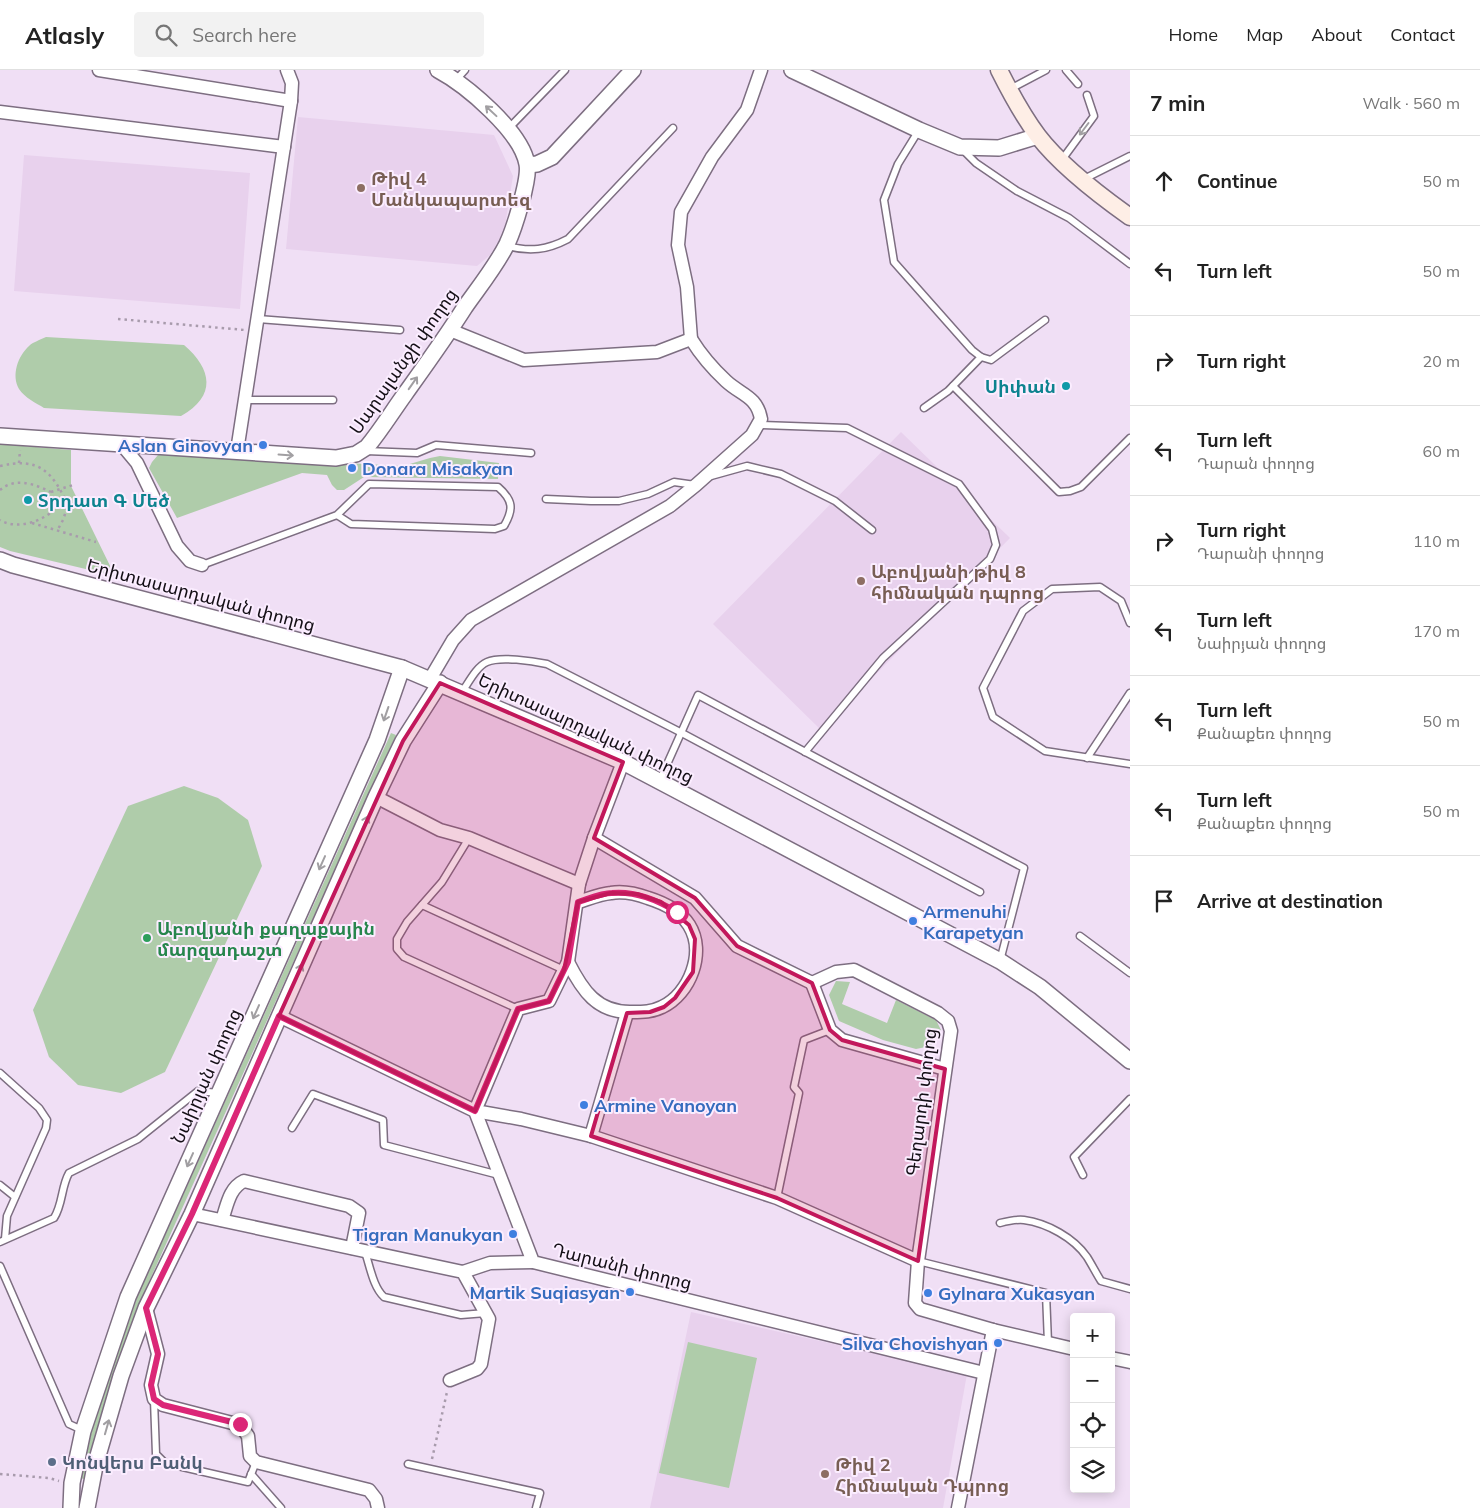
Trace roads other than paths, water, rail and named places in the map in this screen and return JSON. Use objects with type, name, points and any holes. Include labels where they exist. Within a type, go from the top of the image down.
[{"type":"main road","points":[[999,70],[1009,90],[1038,136],[1061,161],[1130,217]]},
{"type":"street","points":[[99,70],[133,73],[291,101]]},
{"type":"street","points":[[237,451],[291,101],[292,83],[287,70]]},
{"type":"street","points":[[438,70],[460,75],[508,129],[523,150],[528,165],[537,164],[552,157],[633,70]]},
{"type":"street","points":[[87,1508],[95,1466],[121,1376],[146,1308],[192,1214],[376,797],[435,681],[453,640],[472,620],[670,506],[752,435],[761,419],[759,408],[753,401],[727,382],[703,357],[691,339],[686,287],[678,246],[681,212],[712,157],[747,110],[760,70]]},
{"type":"street","points":[[792,70],[919,130],[960,147],[999,148],[1038,136]]},
{"type":"street","points":[[0,112],[284,147]]},
{"type":"street","name":"Սարալանջի փողոց","points":[[0,436],[336,458],[348,457],[362,451],[372,441],[450,330],[506,245],[519,211],[527,180],[528,165]]},
{"type":"street","points":[[450,330],[524,360],[657,352],[691,339]]},
{"type":"street","points":[[122,445],[137,463],[177,546],[190,561],[202,565]]},
{"type":"street","name":"Երիտասարդական փողոց","points":[[0,560],[402,668],[623,762],[1000,960],[1040,987],[1130,1061]]},
{"type":"street","name":"Նաիրյան փողոց","points":[[71,1508],[72,1483],[83,1431],[128,1297],[377,740],[402,668]]},
{"type":"street","points":[[475,1111],[518,1009],[549,1001],[566,966],[578,902],[579,884],[623,762]]},
{"type":"street","points":[[376,797],[440,830],[468,838],[579,884]]},
{"type":"street","points":[[594,838],[695,898],[737,946],[812,983],[830,1030],[842,1040],[945,1069]]},
{"type":"street","points":[[566,966],[592,998],[609,1009],[627,1012],[650,1012],[664,1007],[685,986],[693,972],[696,956],[695,940],[689,925],[677,912],[660,902],[638,894],[611,893],[578,902]]},
{"type":"street","name":"Գեղարդի փողոց","points":[[812,983],[836,972],[854,970],[938,1013],[948,1021],[951,1031],[918,1261],[915,1304],[920,1309],[993,1330]]},
{"type":"street","points":[[591,1136],[627,1012]]},
{"type":"street","points":[[279,1016],[475,1111],[521,1119],[591,1136],[777,1198],[918,1261]]},
{"type":"street","name":"Դարանի փողոց","points":[[475,1111],[533,1262],[984,1373]]},
{"type":"street","points":[[222,1220],[233,1190],[244,1182],[349,1206],[358,1213],[352,1248]]},
{"type":"street","points":[[192,1214],[464,1272],[490,1263],[533,1262]]},
{"type":"street","points":[[450,1380],[477,1370],[481,1364],[489,1318],[464,1272]]},
{"type":"street","points":[[146,1308],[158,1354],[151,1385],[154,1399],[163,1405],[240,1424],[248,1436],[250,1456],[254,1468],[369,1490],[376,1499],[378,1508]]},
{"type":"street","points":[[958,1508],[993,1330],[1070,1348]]},
{"type":"street","points":[[1115,1359],[1130,1362]]},
{"type":"lane","points":[[508,129],[565,70]]},
{"type":"lane","points":[[1009,90],[1046,70]]},
{"type":"lane","points":[[1066,70],[1078,84]]},
{"type":"lane","points":[[1061,161],[1094,116],[1087,95]]},
{"type":"lane","points":[[506,245],[528,250],[541,250],[568,240],[673,128]]},
{"type":"lane","points":[[919,130],[898,164],[884,200],[894,262],[981,358],[991,360],[1045,320]]},
{"type":"lane","points":[[960,147],[976,163],[1017,191],[1068,218],[1130,264]]},
{"type":"lane","points":[[1083,180],[1130,156]]},
{"type":"lane","points":[[257,325],[400,330]]},
{"type":"lane","points":[[924,408],[953,386],[981,358]]},
{"type":"lane","points":[[953,386],[1059,492],[1081,487],[1130,438]]},
{"type":"lane","points":[[245,400],[333,400]]},
{"type":"lane","points":[[758,424],[847,428],[959,484],[992,529],[996,545],[990,559],[883,658],[805,752]]},
{"type":"lane","points":[[362,451],[417,453],[436,445],[530,453]]},
{"type":"lane","points":[[546,499],[592,502],[619,501],[648,494],[674,482],[701,481],[747,466],[781,474],[835,501],[872,530]]},
{"type":"lane","points":[[202,565],[337,515],[368,484],[498,487],[506,494],[511,504],[510,516],[504,526],[495,529],[351,524],[337,515]]},
{"type":"lane","points":[[1130,623],[1121,601],[1100,587],[1052,589],[1024,611],[982,688],[992,717],[1045,751],[1130,764]]},
{"type":"lane","points":[[462,692],[479,668],[488,662],[531,660],[546,664],[680,732],[980,892]]},
{"type":"lane","points":[[1087,758],[1130,692]]},
{"type":"lane","points":[[660,780],[698,695],[1024,868],[1000,960]]},
{"type":"lane","points":[[468,838],[442,882],[407,922],[397,939],[397,949],[404,957],[518,1009]]},
{"type":"lane","points":[[422,905],[566,966]]},
{"type":"lane","points":[[1080,936],[1130,974]]},
{"type":"lane","points":[[777,1198],[799,1093],[794,1086],[804,1040],[830,1030]]},
{"type":"lane","points":[[0,1073],[39,1108],[47,1120],[46,1128],[7,1216],[3,1241]]},
{"type":"lane","points":[[3,1241],[54,1218],[58,1211],[65,1180],[69,1173],[138,1139],[198,1091],[220,1093]]},
{"type":"lane","points":[[292,1128],[313,1094],[383,1120],[384,1145],[499,1175]]},
{"type":"lane","points":[[1083,1175],[1074,1157],[1130,1099]]},
{"type":"lane","points":[[0,1185],[16,1197]]},
{"type":"lane","points":[[1000,1223],[1022,1220],[1046,1226],[1071,1241],[1086,1255],[1101,1281],[1130,1289]]},
{"type":"lane","points":[[365,1252],[376,1286],[384,1297],[461,1315],[486,1313]]},
{"type":"lane","points":[[918,1261],[1046,1294],[1048,1343]]},
{"type":"lane","points":[[0,1266],[69,1424],[83,1431]]},
{"type":"lane","points":[[154,1399],[154,1442],[156,1454],[165,1463],[248,1482],[254,1468]]},
{"type":"lane","points":[[408,1464],[540,1493],[536,1508]]},
{"type":"lane","points":[[254,1468],[281,1508]]},
{"type":"place","name":"Թիվ 4 Մանկապարտեզ","points":[[361,188]]},
{"type":"place","name":"Սիփան","points":[[1066,386]]},
{"type":"place","name":"Aslan Ginovyan","points":[[263,445]]},
{"type":"place","name":"Donara Misakyan","points":[[352,468]]},
{"type":"place","name":"Տրդատ Գ Մեծ","points":[[28,500]]},
{"type":"place","name":"Աբովյանի թիվ 8 հիմնական դպրոց","points":[[861,581]]},
{"type":"place","name":"Armenuhi Karapetyan","points":[[913,921]]},
{"type":"place","name":"Աբովյանի քաղաքային մարզադաշտ","points":[[147,938]]},
{"type":"place","name":"Armine Vanoyan","points":[[584,1105]]},
{"type":"place","name":"Tigran Manukyan","points":[[513,1234]]},
{"type":"place","name":"Martik Suqiasyan","points":[[630,1292]]},
{"type":"place","name":"Gylnara Xukasyan","points":[[928,1293]]},
{"type":"place","name":"Silva Chovishyan","points":[[998,1343]]},
{"type":"place","name":"Կոնվերս Բանկ","points":[[52,1462]]},
{"type":"place","name":"Թիվ 2 Հիմնական Դպրոց","points":[[825,1474]]}]
